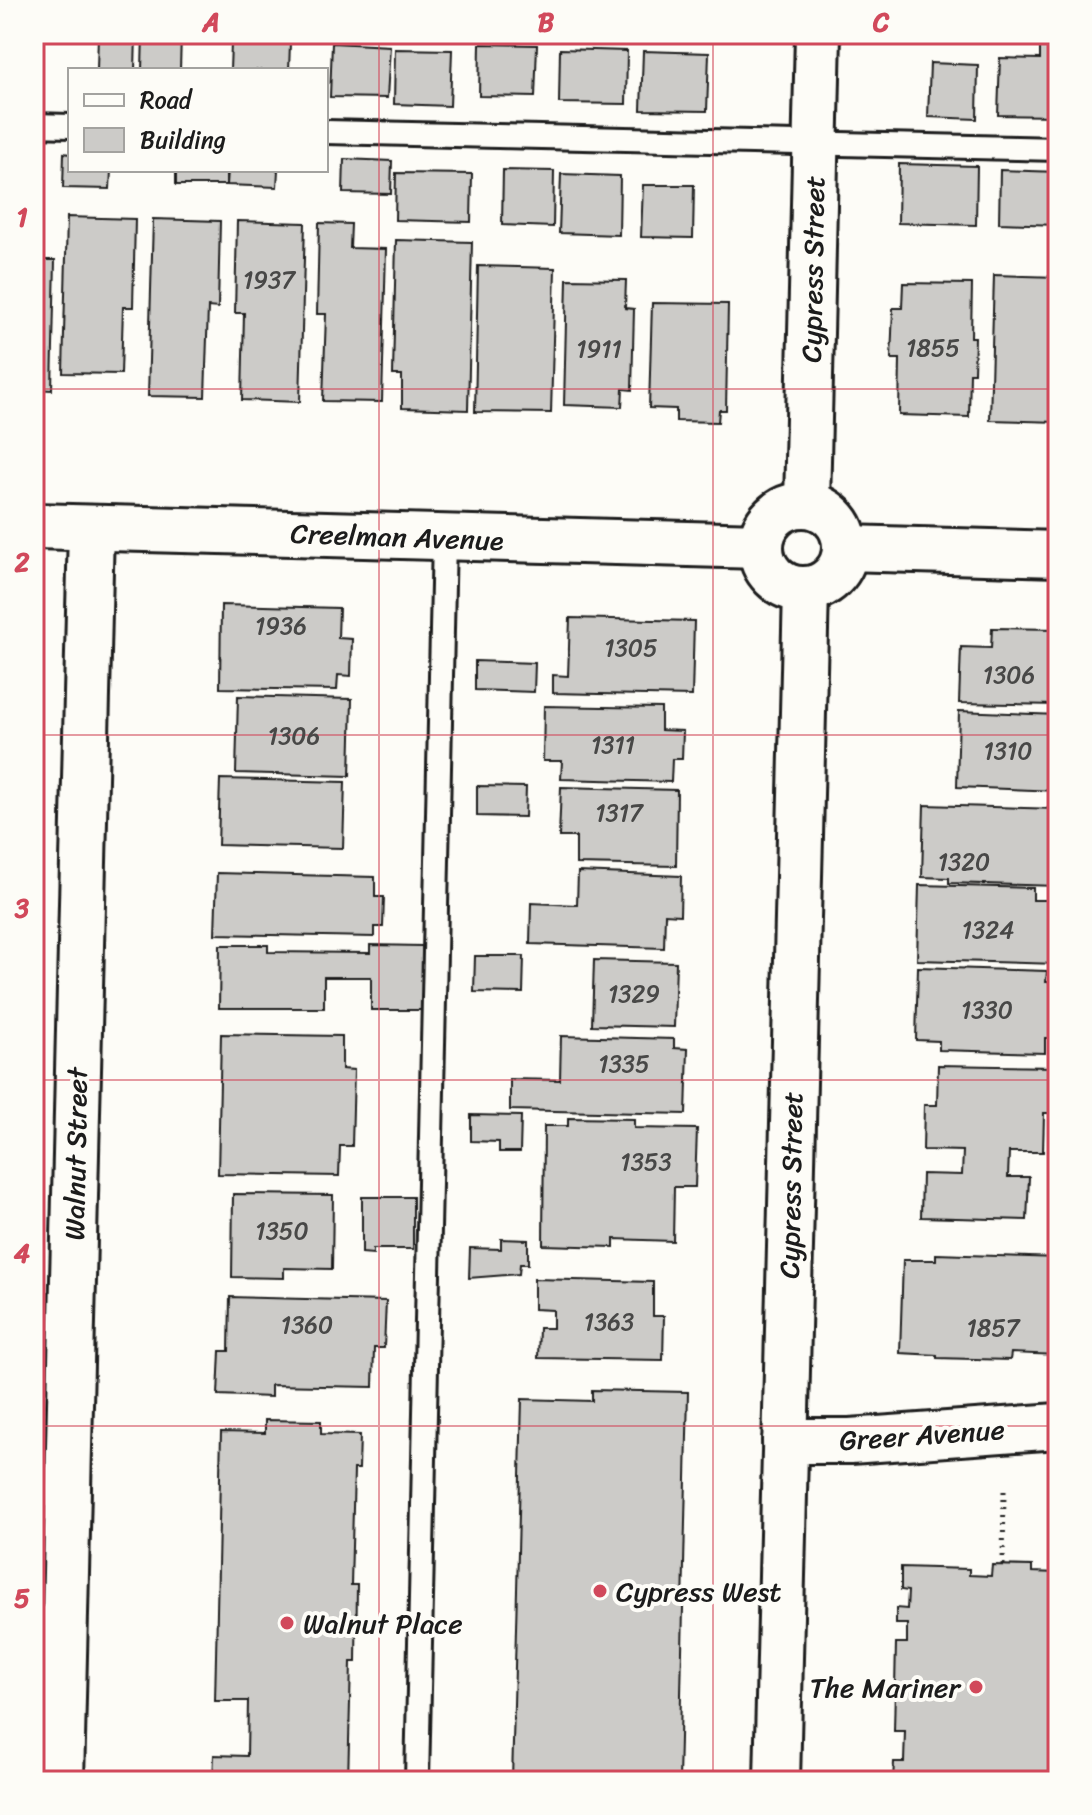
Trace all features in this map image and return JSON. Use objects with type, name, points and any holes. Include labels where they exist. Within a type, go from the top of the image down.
[{"type":"street","name":"Cypress Street","points":[[807,504],[818,34]]},
{"type":"street","points":[[807,504],[822,509],[835,519],[843,532],[846,548],[842,564],[834,576],[821,586],[806,589],[788,587],[773,577],[764,564],[760,546],[764,529],[774,515],[790,506],[807,504]]},
{"type":"street","name":"Creelman Avenue","points":[[34,526],[760,546]]},
{"type":"street","name":"Walnut Street","points":[[61,1781],[91,528]]},
{"type":"street","points":[[846,548],[1058,554]]},
{"type":"street","name":"Cypress Street","points":[[777,1781],[806,589]]},
{"type":"street","name":"Greer Avenue","points":[[785,1441],[865,1440],[1058,1426]]},
{"type":"lane","points":[[34,125],[68,126]]},
{"type":"lane","points":[[328,132],[1058,149]]},
{"type":"lane","points":[[417,1781],[444,538]]},
{"type":"path","points":[[1003,1565],[1004,1491]]},
{"type":"building","points":[[98,34],[136,34],[135,68],[97,68]]},
{"type":"building","points":[[143,34],[181,34],[180,68],[142,68]]},
{"type":"building","points":[[1040,34],[1058,34],[1058,116],[998,115],[1000,58],[1040,59]]},
{"type":"building","points":[[231,43],[290,43],[289,68],[230,68]]},
{"type":"building","points":[[332,43],[390,46],[387,98],[330,97]]},
{"type":"building","points":[[480,44],[537,45],[535,97],[479,96]]},
{"type":"building","points":[[395,49],[452,50],[450,106],[394,104]]},
{"type":"building","points":[[560,49],[627,51],[626,104],[559,103]]},
{"type":"building","points":[[643,51],[709,53],[707,111],[641,110]]},
{"type":"building","points":[[930,63],[978,65],[977,119],[928,117]]},
{"type":"building","points":[[64,153],[68,154],[68,172],[111,172],[110,189],[63,188]]},
{"type":"building","points":[[344,159],[392,161],[391,194],[343,193]]},
{"type":"building","points":[[899,164],[977,166],[976,225],[898,223]]},
{"type":"building","points":[[503,170],[554,171],[553,227],[502,225]]},
{"type":"building","points":[[1000,170],[1058,172],[1057,225],[999,223]]},
{"type":"building","points":[[176,172],[226,172],[226,185],[176,185]]},
{"type":"building","points":[[228,172],[278,172],[277,187],[227,185]]},
{"type":"building","points":[[396,173],[472,174],[471,222],[395,220]]},
{"type":"building","points":[[561,174],[620,176],[619,235],[559,233]]},
{"type":"building","points":[[643,185],[694,185],[693,238],[641,237]]},
{"type":"building","points":[[67,217],[135,219],[133,307],[123,307],[121,374],[63,373]]},
{"type":"building","points":[[153,219],[220,221],[218,308],[208,307],[205,397],[148,396]]},
{"type":"building","points":[[237,221],[305,223],[300,402],[242,400],[244,313],[235,313]]},
{"type":"building","points":[[319,223],[351,224],[350,248],[386,249],[382,402],[323,401],[326,314],[317,314]]},
{"type":"building","points":[[396,240],[472,242],[468,410],[402,408],[402,375],[393,375]]},
{"type":"building","points":[[34,260],[55,260],[52,390],[34,389]]},
{"type":"building","points":[[478,266],[555,268],[551,413],[475,412]]},
{"type":"building","points":[[994,275],[1058,277],[1058,422],[990,420]]},
{"type":"building","points":[[567,279],[626,280],[625,308],[634,309],[632,390],[623,389],[622,407],[564,405]]},
{"type":"building","points":[[903,283],[972,284],[971,337],[975,337],[969,417],[899,415],[900,359],[891,359],[893,308],[902,308]]},
{"type":"building","points":[[652,303],[728,304],[726,410],[719,410],[718,422],[676,421],[676,409],[649,408]]},
{"type":"building","points":[[221,605],[339,608],[338,638],[352,639],[351,676],[338,675],[337,690],[220,688]]},
{"type":"building","points":[[570,618],[694,621],[692,696],[553,693],[553,675],[568,676]]},
{"type":"building","points":[[992,628],[1058,629],[1058,705],[959,703],[961,647],[991,648]]},
{"type":"building","points":[[475,661],[535,663],[534,692],[475,690]]},
{"type":"building","points":[[238,696],[352,699],[350,776],[236,773]]},
{"type":"building","points":[[544,706],[661,708],[661,730],[683,731],[682,759],[672,759],[671,782],[561,779],[562,761],[543,761]]},
{"type":"building","points":[[959,711],[1058,715],[1058,791],[957,787]]},
{"type":"building","points":[[220,779],[345,782],[343,848],[218,845]]},
{"type":"building","points":[[477,786],[526,787],[525,817],[477,816]]},
{"type":"building","points":[[561,787],[677,790],[676,866],[576,864],[576,837],[559,837]]},
{"type":"building","points":[[924,805],[1058,809],[1058,886],[949,883],[949,878],[922,877]]},
{"type":"building","points":[[578,872],[681,876],[680,915],[665,914],[664,948],[530,944],[531,903],[577,905]]},
{"type":"building","points":[[217,873],[375,877],[375,897],[384,897],[383,927],[374,927],[374,937],[215,934]]},
{"type":"building","points":[[919,885],[1033,888],[1033,900],[1058,900],[1058,964],[917,960]]},
{"type":"building","points":[[220,945],[268,945],[268,952],[370,953],[370,945],[422,946],[422,1010],[371,1010],[371,977],[324,977],[324,1008],[219,1008]]},
{"type":"building","points":[[475,956],[524,956],[523,993],[474,992]]},
{"type":"building","points":[[594,960],[676,962],[674,1027],[592,1025]]},
{"type":"building","points":[[918,967],[1047,971],[1046,982],[1058,982],[1058,1038],[1045,1038],[1045,1053],[939,1050],[939,1041],[916,1040]]},
{"type":"building","points":[[221,1034],[342,1036],[342,1069],[354,1070],[352,1146],[340,1146],[339,1176],[218,1174]]},
{"type":"building","points":[[561,1036],[674,1039],[674,1048],[688,1049],[686,1114],[510,1110],[510,1079],[560,1080]]},
{"type":"building","points":[[938,1065],[1058,1067],[1058,1113],[1044,1113],[1043,1152],[1009,1152],[1008,1177],[1029,1177],[1027,1220],[921,1217],[922,1174],[962,1175],[963,1151],[923,1150],[924,1105],[937,1105]]},
{"type":"building","points":[[471,1115],[521,1116],[520,1152],[499,1152],[499,1142],[471,1141]]},
{"type":"building","points":[[568,1118],[634,1119],[634,1128],[697,1129],[695,1187],[674,1187],[673,1241],[614,1239],[614,1247],[543,1245],[544,1126],[568,1126]]},
{"type":"building","points":[[233,1194],[333,1195],[332,1269],[284,1268],[284,1278],[232,1277]]},
{"type":"building","points":[[362,1197],[413,1197],[413,1249],[373,1249],[373,1254],[362,1253]]},
{"type":"building","points":[[501,1239],[528,1240],[528,1264],[520,1264],[519,1274],[469,1278],[470,1248],[501,1249]]},
{"type":"building","points":[[936,1254],[1058,1258],[1058,1355],[1011,1353],[1010,1360],[937,1358],[937,1355],[900,1353],[903,1260],[936,1260]]},
{"type":"building","points":[[534,1279],[653,1282],[653,1316],[664,1316],[663,1360],[538,1358],[539,1328],[553,1328],[553,1310],[534,1309]]},
{"type":"building","points":[[230,1297],[386,1301],[384,1348],[374,1348],[373,1387],[271,1385],[271,1397],[218,1395],[220,1351],[229,1351]]},
{"type":"building","name":"Cypress West","points":[[592,1390],[688,1392],[679,1781],[512,1781],[522,1399],[592,1401]]},
{"type":"building","name":"Walnut Place","points":[[265,1420],[321,1421],[321,1434],[360,1435],[359,1469],[354,1469],[351,1585],[357,1585],[356,1662],[351,1662],[348,1781],[213,1781],[214,1755],[247,1756],[248,1701],[215,1701],[221,1432],[265,1433]]},
{"type":"building","name":"The Mariner","points":[[992,1565],[1032,1566],[1032,1572],[1058,1573],[1058,1781],[893,1781],[894,1762],[904,1762],[905,1731],[894,1731],[896,1643],[907,1643],[907,1624],[896,1624],[896,1608],[907,1609],[908,1591],[901,1590],[901,1567],[969,1569],[969,1575],[991,1576]]},
{"type":"place","name":"Cypress West","points":[[600,1591]]},
{"type":"place","name":"Walnut Place","points":[[287,1623]]},
{"type":"place","name":"The Mariner","points":[[976,1687]]}]
